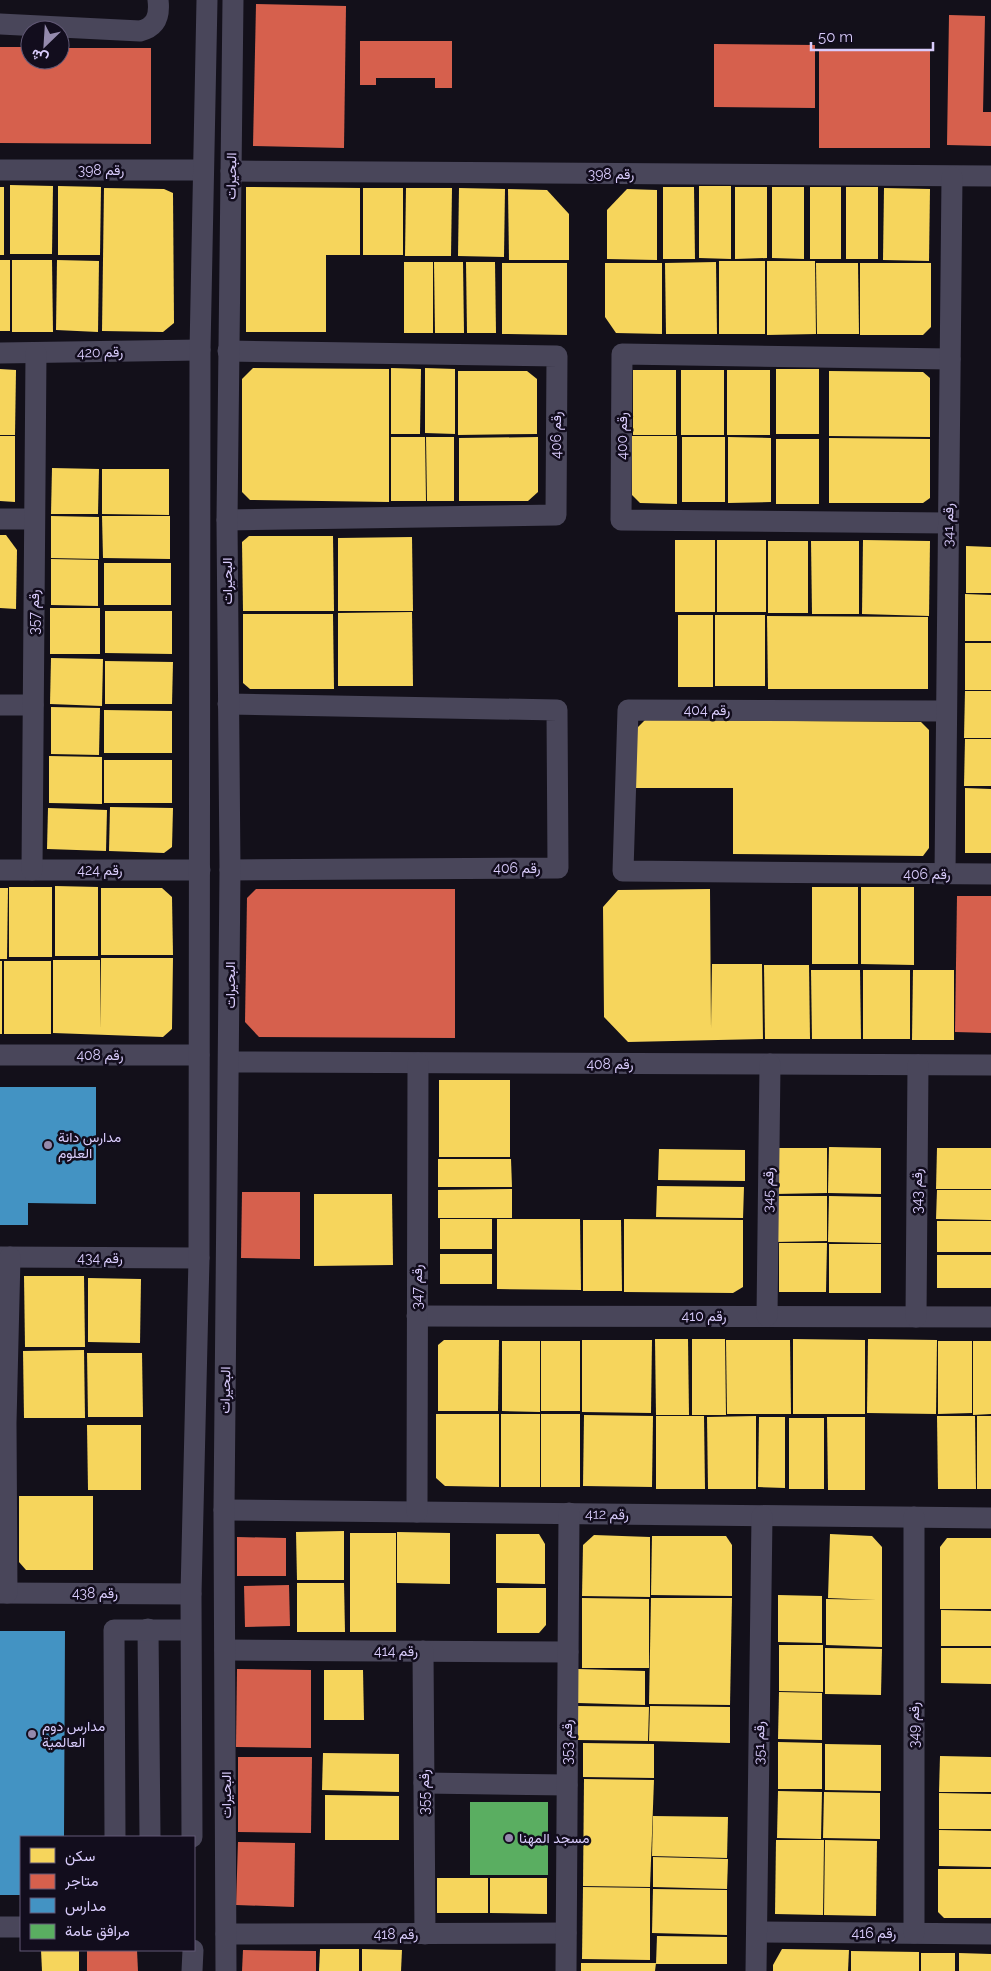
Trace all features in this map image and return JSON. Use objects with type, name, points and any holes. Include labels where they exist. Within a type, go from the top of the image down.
[{"type":"street","points":[[0,24],[140,31],[151,29],[156,21],[158,0]]},
{"type":"street","name":"البحيرات","points":[[192,1836],[190,1630],[199,1261],[200,350],[202,170],[207,0]]},
{"type":"street","name":"البحيرات","points":[[226,1971],[224,1510],[230,1062],[227,520],[233,0]]},
{"type":"street","points":[[206,29],[216,16],[223,16],[230,24],[232,34]]},
{"type":"street","name":"رقم 398","points":[[0,170],[202,170]]},
{"type":"street","name":"رقم 398","points":[[231,171],[991,176]]},
{"type":"street","name":"رقم 341","points":[[945,874],[952,176]]},
{"type":"street","name":"رقم 420","points":[[0,353],[200,350]]},
{"type":"street","name":"رقم 406","points":[[227,520],[556,515],[557,356],[228,351]]},
{"type":"street","name":"رقم 357","points":[[32,870],[36,353]]},
{"type":"street","name":"رقم 400","points":[[948,523],[621,520],[622,354],[950,359]]},
{"type":"street","points":[[0,518],[34,519]]},
{"type":"street","name":"رقم 406","points":[[228,704],[557,710],[558,868],[230,870]]},
{"type":"street","points":[[0,705],[33,705]]},
{"type":"street","name":"رقم 404","points":[[623,871],[628,710],[946,711]]},
{"type":"street","name":"رقم 424","points":[[0,870],[200,870]]},
{"type":"street","name":"رقم 406","points":[[623,871],[991,874]]},
{"type":"street","name":"رقم 408","points":[[0,1055],[199,1055]]},
{"type":"street","name":"رقم 408","points":[[230,1062],[991,1065]]},
{"type":"street","name":"رقم 347","points":[[417,1512],[418,1063]]},
{"type":"street","name":"رقم 345","points":[[767,1316],[770,1064]]},
{"type":"street","name":"رقم 343","points":[[916,1317],[918,1065]]},
{"type":"street","points":[[4,1593],[3,1423],[5,1258]]},
{"type":"street","name":"رقم 434","points":[[5,1258],[199,1261],[227,1264]]},
{"type":"street","name":"رقم 410","points":[[417,1316],[991,1317]]},
{"type":"street","name":"رقم 412","points":[[224,1510],[991,1518]]},
{"type":"street","name":"رقم 353","points":[[566,1971],[569,1514]]},
{"type":"street","name":"رقم 351","points":[[756,1971],[762,1516]]},
{"type":"street","name":"رقم 349","points":[[914,1517],[914,1933]]},
{"type":"street","name":"رقم 438","points":[[4,1593],[191,1594]]},
{"type":"street","points":[[148,1629],[150,1836]]},
{"type":"street","points":[[115,1836],[114,1630],[190,1630]]},
{"type":"street","name":"رقم 414","points":[[225,1650],[568,1652]]},
{"type":"street","name":"رقم 355","points":[[424,1651],[425,1934]]},
{"type":"street","points":[[424,1783],[567,1786]]},
{"type":"street","points":[[0,1927],[20,1927]]},
{"type":"street","name":"رقم 416","points":[[757,1932],[991,1934]]},
{"type":"street","name":"رقم 418","points":[[226,1934],[566,1933]]},
{"type":"street","points":[[192,1951],[192,1971]]},
{"type":"building: سكن","points":[[10,185],[53,186],[52,254],[10,254]]},
{"type":"building: سكن","points":[[58,186],[101,187],[100,255],[58,255]]},
{"type":"building: سكن","points":[[699,186],[731,186],[731,259],[699,258]]},
{"type":"building: سكن","points":[[0,187],[4,187],[4,255],[0,255]]},
{"type":"building: سكن","points":[[246,187],[360,188],[360,255],[326,255],[326,332],[246,332]]},
{"type":"building: سكن","points":[[663,187],[694,187],[695,259],[663,259]]},
{"type":"building: سكن","points":[[735,187],[767,187],[767,258],[735,259]]},
{"type":"building: سكن","points":[[772,187],[804,187],[804,259],[772,258]]},
{"type":"building: سكن","points":[[810,187],[841,187],[841,259],[810,259]]},
{"type":"building: سكن","points":[[846,187],[878,187],[878,259],[846,259]]},
{"type":"building: سكن","points":[[104,188],[164,189],[173,193],[174,323],[163,332],[102,331]]},
{"type":"building: سكن","points":[[363,188],[403,188],[403,255],[363,255]]},
{"type":"building: سكن","points":[[406,188],[452,188],[451,256],[405,256]]},
{"type":"building: سكن","points":[[459,188],[505,189],[504,257],[458,256]]},
{"type":"building: سكن","points":[[884,188],[930,189],[929,261],[883,260]]},
{"type":"building: سكن","points":[[508,189],[547,190],[569,214],[569,260],[509,260]]},
{"type":"building: سكن","points":[[627,189],[657,190],[657,260],[607,259],[607,210]]},
{"type":"building: سكن","points":[[0,260],[10,260],[10,331],[0,331]]},
{"type":"building: سكن","points":[[12,260],[52,260],[53,332],[12,332]]},
{"type":"building: سكن","points":[[57,260],[99,261],[98,332],[56,330]]},
{"type":"building: سكن","points":[[719,261],[765,261],[765,334],[719,334]]},
{"type":"building: سكن","points":[[767,261],[815,261],[816,334],[767,335]]},
{"type":"building: سكن","points":[[404,262],[433,262],[433,333],[404,333]]},
{"type":"building: سكن","points":[[434,262],[463,262],[464,333],[435,333]]},
{"type":"building: سكن","points":[[466,262],[495,262],[496,333],[467,333]]},
{"type":"building: سكن","points":[[716,262],[717,334],[666,334],[665,263]]},
{"type":"building: سكن","points":[[502,263],[567,263],[567,335],[502,334]]},
{"type":"building: سكن","points":[[605,263],[662,263],[662,334],[616,333],[605,317]]},
{"type":"building: سكن","points":[[816,263],[858,263],[859,334],[817,334]]},
{"type":"building: سكن","points":[[860,263],[931,263],[931,327],[923,335],[860,335]]},
{"type":"building: سكن","points":[[253,368],[389,369],[389,502],[250,500],[242,492],[242,379]]},
{"type":"building: سكن","points":[[391,368],[421,369],[420,434],[391,434]]},
{"type":"building: سكن","points":[[425,368],[455,369],[455,434],[425,433]]},
{"type":"building: سكن","points":[[0,369],[16,370],[15,435],[0,435]]},
{"type":"building: سكن","points":[[776,369],[819,369],[819,434],[776,434]]},
{"type":"building: سكن","points":[[633,370],[676,370],[676,435],[633,435]]},
{"type":"building: سكن","points":[[681,370],[724,370],[724,435],[681,435]]},
{"type":"building: سكن","points":[[727,370],[770,370],[770,435],[727,435]]},
{"type":"building: سكن","points":[[458,371],[527,371],[537,379],[537,434],[458,435]]},
{"type":"building: سكن","points":[[829,371],[923,372],[930,378],[930,437],[829,436]]},
{"type":"building: سكن","points":[[0,436],[15,436],[15,502],[0,501]]},
{"type":"building: سكن","points":[[632,436],[677,436],[677,504],[640,503],[632,495]]},
{"type":"building: سكن","points":[[391,437],[425,437],[426,501],[391,501]]},
{"type":"building: سكن","points":[[426,437],[454,437],[454,501],[427,501]]},
{"type":"building: سكن","points":[[538,437],[538,492],[528,501],[459,501],[459,438]]},
{"type":"building: سكن","points":[[682,437],[725,437],[725,502],[682,502]]},
{"type":"building: سكن","points":[[728,437],[771,438],[771,502],[728,503]]},
{"type":"building: سكن","points":[[829,438],[930,439],[930,498],[923,503],[829,503]]},
{"type":"building: سكن","points":[[776,439],[819,439],[819,504],[776,504]]},
{"type":"building: سكن","points":[[52,468],[99,469],[98,514],[51,514]]},
{"type":"building: سكن","points":[[102,469],[169,469],[169,515],[102,514]]},
{"type":"building: سكن","points":[[51,516],[99,517],[99,559],[51,558]]},
{"type":"building: سكن","points":[[102,516],[170,516],[170,559],[103,558]]},
{"type":"building: سكن","points":[[0,535],[6,535],[17,550],[16,609],[0,608]]},
{"type":"building: سكن","points":[[249,536],[333,536],[334,611],[243,611],[242,542]]},
{"type":"building: سكن","points":[[412,537],[413,611],[338,611],[338,538]]},
{"type":"building: سكن","points":[[675,540],[715,540],[715,612],[675,612]]},
{"type":"building: سكن","points":[[717,540],[766,540],[766,612],[717,612]]},
{"type":"building: سكن","points":[[863,540],[930,541],[929,616],[862,614]]},
{"type":"building: سكن","points":[[768,541],[808,541],[808,613],[768,613]]},
{"type":"building: سكن","points":[[811,541],[859,541],[859,614],[812,614]]},
{"type":"building: سكن","points":[[966,546],[991,547],[991,593],[966,593]]},
{"type":"building: سكن","points":[[51,559],[98,560],[98,606],[51,605]]},
{"type":"building: سكن","points":[[104,563],[171,563],[171,605],[104,605]]},
{"type":"building: سكن","points":[[965,594],[991,595],[991,641],[965,641]]},
{"type":"building: سكن","points":[[50,608],[100,608],[100,654],[50,654]]},
{"type":"building: سكن","points":[[105,611],[172,611],[172,654],[105,653]]},
{"type":"building: سكن","points":[[412,612],[413,686],[338,686],[338,613]]},
{"type":"building: سكن","points":[[243,614],[333,614],[334,689],[250,689],[243,683]]},
{"type":"building: سكن","points":[[678,615],[713,615],[713,687],[678,687]]},
{"type":"building: سكن","points":[[715,615],[765,615],[765,686],[715,686]]},
{"type":"building: سكن","points":[[767,616],[928,617],[928,689],[768,689]]},
{"type":"building: سكن","points":[[965,643],[991,643],[991,690],[965,690]]},
{"type":"building: سكن","points":[[51,658],[103,659],[102,706],[50,704]]},
{"type":"building: سكن","points":[[105,661],[173,662],[172,704],[105,704]]},
{"type":"building: سكن","points":[[965,691],[991,691],[991,738],[964,738]]},
{"type":"building: سكن","points":[[51,707],[100,708],[99,755],[51,754]]},
{"type":"building: سكن","points":[[104,710],[172,711],[172,753],[104,753]]},
{"type":"building: سكن","points":[[645,720],[921,722],[929,730],[929,848],[923,856],[733,854],[733,788],[633,788],[633,732]]},
{"type":"building: سكن","points":[[965,739],[991,739],[991,786],[964,786]]},
{"type":"building: سكن","points":[[49,756],[102,757],[102,804],[49,803]]},
{"type":"building: سكن","points":[[104,760],[172,760],[172,803],[104,803]]},
{"type":"building: سكن","points":[[965,788],[991,789],[991,853],[965,853]]},
{"type":"building: سكن","points":[[110,807],[173,808],[172,847],[164,853],[109,851]]},
{"type":"building: سكن","points":[[48,808],[107,810],[106,851],[47,849]]},
{"type":"building: سكن","points":[[55,886],[98,887],[98,956],[55,956]]},
{"type":"building: سكن","points":[[9,887],[52,887],[52,957],[9,957]]},
{"type":"building: سكن","points":[[812,887],[858,887],[858,964],[812,964]]},
{"type":"building: سكن","points":[[861,887],[914,887],[914,965],[861,964]]},
{"type":"building: سكن","points":[[0,888],[8,888],[7,959],[0,959]]},
{"type":"building: سكن","points":[[101,888],[162,888],[172,897],[173,955],[101,955]]},
{"type":"building: سكن","points":[[710,889],[711,1029],[712,964],[762,964],[763,1039],[628,1042],[604,1017],[603,907],[618,890]]},
{"type":"building: سكن","points":[[101,958],[173,958],[172,1029],[163,1037],[53,1033],[53,960],[100,960],[101,1029]]},
{"type":"building: سكن","points":[[0,961],[2,961],[2,1034],[0,1034]]},
{"type":"building: سكن","points":[[4,961],[51,961],[51,1034],[4,1034]]},
{"type":"building: سكن","points":[[764,965],[809,965],[810,1039],[765,1039]]},
{"type":"building: سكن","points":[[811,970],[860,970],[861,1039],[812,1039]]},
{"type":"building: سكن","points":[[863,970],[910,970],[910,1039],[863,1039]]},
{"type":"building: سكن","points":[[913,970],[954,970],[954,1040],[912,1040]]},
{"type":"building: سكن","points":[[439,1080],[510,1080],[510,1157],[439,1157]]},
{"type":"building: سكن","points":[[829,1147],[881,1148],[881,1194],[828,1193]]},
{"type":"building: سكن","points":[[775,1148],[827,1148],[827,1193],[775,1194]]},
{"type":"building: سكن","points":[[937,1148],[991,1148],[991,1189],[936,1189]]},
{"type":"building: سكن","points":[[659,1149],[745,1150],[745,1181],[658,1180]]},
{"type":"building: سكن","points":[[438,1159],[511,1159],[512,1187],[438,1187]]},
{"type":"building: سكن","points":[[657,1186],[744,1187],[743,1218],[656,1217]]},
{"type":"building: سكن","points":[[512,1189],[512,1218],[438,1218],[438,1190]]},
{"type":"building: سكن","points":[[937,1190],[991,1190],[991,1220],[936,1219]]},
{"type":"building: سكن","points":[[314,1194],[392,1194],[393,1265],[314,1266]]},
{"type":"building: سكن","points":[[774,1196],[827,1196],[827,1241],[775,1242]]},
{"type":"building: سكن","points":[[829,1196],[881,1197],[881,1243],[828,1242]]},
{"type":"building: سكن","points":[[440,1219],[492,1219],[492,1249],[440,1249]]},
{"type":"building: سكن","points":[[497,1219],[580,1219],[581,1290],[497,1289]]},
{"type":"building: سكن","points":[[624,1219],[743,1220],[743,1287],[733,1293],[624,1292]]},
{"type":"building: سكن","points":[[583,1220],[621,1220],[622,1291],[583,1291]]},
{"type":"building: سكن","points":[[937,1221],[991,1221],[991,1252],[937,1252]]},
{"type":"building: سكن","points":[[779,1243],[827,1243],[826,1292],[779,1292]]},
{"type":"building: سكن","points":[[829,1244],[881,1244],[881,1293],[829,1293]]},
{"type":"building: سكن","points":[[440,1254],[492,1254],[492,1284],[440,1284]]},
{"type":"building: سكن","points":[[937,1255],[991,1255],[991,1288],[937,1288]]},
{"type":"building: سكن","points":[[24,1276],[84,1276],[85,1347],[25,1347]]},
{"type":"building: سكن","points":[[88,1278],[141,1279],[140,1343],[88,1342]]},
{"type":"building: سكن","points":[[655,1339],[688,1339],[689,1415],[656,1415]]},
{"type":"building: سكن","points":[[692,1339],[725,1339],[726,1415],[692,1415]]},
{"type":"building: سكن","points":[[793,1339],[865,1340],[865,1414],[793,1414]]},
{"type":"building: سكن","points":[[868,1339],[937,1340],[936,1414],[867,1413]]},
{"type":"building: سكن","points":[[444,1340],[499,1340],[498,1411],[438,1411],[438,1345]]},
{"type":"building: سكن","points":[[582,1340],[652,1340],[651,1413],[582,1412]]},
{"type":"building: سكن","points":[[726,1340],[790,1340],[791,1414],[727,1414]]},
{"type":"building: سكن","points":[[502,1341],[540,1341],[540,1412],[502,1411]]},
{"type":"building: سكن","points":[[541,1341],[580,1341],[580,1411],[541,1411]]},
{"type":"building: سكن","points":[[938,1341],[972,1341],[972,1413],[938,1414]]},
{"type":"building: سكن","points":[[973,1341],[991,1341],[991,1414],[973,1415]]},
{"type":"building: سكن","points":[[84,1350],[85,1418],[24,1418],[23,1351]]},
{"type":"building: سكن","points":[[87,1353],[142,1353],[143,1417],[88,1417]]},
{"type":"building: سكن","points":[[436,1414],[499,1414],[499,1487],[445,1486],[436,1478]]},
{"type":"building: سكن","points":[[501,1414],[540,1414],[540,1487],[501,1487]]},
{"type":"building: سكن","points":[[541,1414],[580,1414],[580,1487],[541,1487]]},
{"type":"building: سكن","points":[[584,1415],[653,1416],[652,1487],[583,1486]]},
{"type":"building: سكن","points":[[656,1416],[704,1416],[705,1489],[656,1489]]},
{"type":"building: سكن","points":[[756,1416],[756,1489],[708,1489],[707,1417]]},
{"type":"building: سكن","points":[[937,1416],[975,1416],[976,1489],[938,1489]]},
{"type":"building: سكن","points":[[977,1416],[991,1416],[991,1489],[977,1489]]},
{"type":"building: سكن","points":[[759,1417],[785,1417],[785,1488],[758,1487]]},
{"type":"building: سكن","points":[[827,1417],[865,1417],[865,1490],[828,1490]]},
{"type":"building: سكن","points":[[789,1418],[824,1418],[824,1489],[789,1489]]},
{"type":"building: سكن","points":[[87,1425],[141,1425],[141,1490],[88,1490]]},
{"type":"building: سكن","points":[[19,1496],[93,1496],[93,1570],[26,1570],[19,1562]]},
{"type":"building: سكن","points":[[344,1531],[344,1580],[297,1580],[296,1532]]},
{"type":"building: سكن","points":[[397,1532],[450,1533],[450,1584],[397,1583]]},
{"type":"building: سكن","points":[[350,1533],[396,1533],[396,1632],[350,1632]]},
{"type":"building: سكن","points":[[496,1534],[539,1534],[545,1544],[545,1584],[496,1583]]},
{"type":"building: سكن","points":[[830,1534],[872,1536],[882,1547],[882,1647],[826,1645],[826,1599],[876,1600],[828,1598]]},
{"type":"building: سكن","points":[[594,1535],[650,1537],[650,1597],[582,1596],[583,1545]]},
{"type":"building: سكن","points":[[652,1536],[726,1536],[732,1545],[732,1596],[651,1595]]},
{"type":"building: سكن","points":[[947,1538],[991,1538],[991,1609],[940,1609],[940,1547]]},
{"type":"building: سكن","points":[[297,1583],[344,1583],[345,1632],[297,1632]]},
{"type":"building: سكن","points":[[497,1588],[546,1588],[546,1625],[539,1633],[497,1633]]},
{"type":"building: سكن","points":[[778,1595],[822,1596],[822,1643],[778,1642]]},
{"type":"building: سكن","points":[[582,1598],[649,1599],[649,1668],[582,1668]]},
{"type":"building: سكن","points":[[651,1598],[732,1598],[730,1705],[649,1704]]},
{"type":"building: سكن","points":[[941,1610],[991,1611],[991,1646],[941,1646]]},
{"type":"building: سكن","points":[[779,1645],[823,1645],[823,1692],[779,1691]]},
{"type":"building: سكن","points":[[825,1648],[882,1649],[881,1695],[825,1694]]},
{"type":"building: سكن","points":[[941,1648],[991,1648],[991,1684],[941,1683]]},
{"type":"building: سكن","points":[[578,1669],[645,1671],[645,1705],[578,1703]]},
{"type":"building: سكن","points":[[324,1670],[363,1670],[364,1720],[324,1720]]},
{"type":"building: سكن","points":[[779,1692],[822,1693],[822,1740],[778,1739]]},
{"type":"building: سكن","points":[[578,1706],[649,1707],[648,1741],[578,1740]]},
{"type":"building: سكن","points":[[650,1706],[730,1707],[730,1743],[649,1741]]},
{"type":"building: سكن","points":[[778,1742],[822,1743],[822,1789],[778,1789]]},
{"type":"building: سكن","points":[[583,1743],[654,1744],[654,1778],[583,1777]]},
{"type":"building: سكن","points":[[825,1744],[881,1745],[881,1791],[825,1790]]},
{"type":"building: سكن","points":[[323,1753],[399,1754],[399,1792],[322,1790]]},
{"type":"building: سكن","points":[[940,1756],[991,1757],[991,1792],[939,1792]]},
{"type":"building: سكن","points":[[584,1779],[654,1780],[650,1887],[583,1886]]},
{"type":"building: سكن","points":[[778,1791],[822,1792],[821,1839],[777,1838]]},
{"type":"building: سكن","points":[[824,1792],[880,1793],[880,1839],[823,1838]]},
{"type":"building: سكن","points":[[939,1793],[991,1794],[991,1829],[939,1829]]},
{"type":"building: سكن","points":[[325,1795],[399,1796],[399,1840],[325,1840]]},
{"type":"building: سكن","points":[[653,1816],[728,1817],[727,1858],[652,1856]]},
{"type":"building: سكن","points":[[939,1830],[991,1831],[991,1867],[939,1866]]},
{"type":"building: سكن","points":[[776,1840],[824,1840],[823,1915],[775,1914]]},
{"type":"building: سكن","points":[[825,1840],[877,1841],[876,1916],[824,1915]]},
{"type":"building: سكن","points":[[653,1857],[728,1859],[727,1889],[653,1887]]},
{"type":"building: سكن","points":[[938,1869],[991,1869],[991,1918],[944,1918],[938,1912]]},
{"type":"building: سكن","points":[[437,1878],[488,1878],[488,1913],[437,1913]]},
{"type":"building: سكن","points":[[490,1878],[547,1878],[547,1914],[490,1913]]},
{"type":"building: سكن","points":[[583,1887],[650,1888],[650,1960],[582,1959]]},
{"type":"building: سكن","points":[[653,1889],[727,1890],[727,1935],[652,1933]]},
{"type":"building: سكن","points":[[657,1936],[727,1937],[727,1964],[656,1964]]},
{"type":"building: سكن","points":[[320,1949],[359,1949],[359,1971],[319,1971]]},
{"type":"building: سكن","points":[[362,1949],[402,1950],[401,1971],[362,1971]]},
{"type":"building: سكن","points":[[782,1949],[849,1950],[848,1971],[773,1971],[773,1965]]},
{"type":"building: سكن","points":[[41,1951],[79,1951],[79,1971],[42,1971]]},
{"type":"building: سكن","points":[[851,1951],[919,1952],[919,1971],[851,1971]]},
{"type":"building: سكن","points":[[921,1953],[955,1953],[955,1971],[921,1971]]},
{"type":"building: سكن","points":[[959,1953],[991,1954],[991,1971],[959,1971]]},
{"type":"building: سكن","points":[[581,1963],[656,1963],[655,1971],[581,1971]]},
{"type":"building: متاجر","points":[[256,4],[346,6],[344,148],[253,146]]},
{"type":"building: متاجر","points":[[949,15],[985,16],[983,112],[991,112],[991,146],[947,145]]},
{"type":"building: متاجر","points":[[360,41],[452,41],[452,88],[435,88],[435,78],[376,78],[376,85],[360,85]]},
{"type":"building: متاجر","points":[[714,44],[815,45],[815,108],[714,107]]},
{"type":"building: متاجر","points":[[0,47],[20,47],[20,70],[70,70],[70,48],[151,48],[151,144],[0,143]]},
{"type":"building: متاجر","points":[[819,51],[930,51],[930,148],[819,148]]},
{"type":"building: متاجر","points":[[256,889],[455,889],[455,1038],[259,1037],[245,1022],[247,898]]},
{"type":"building: متاجر","points":[[957,896],[991,896],[991,1033],[955,1032]]},
{"type":"building: متاجر","points":[[242,1192],[300,1192],[300,1259],[241,1258]]},
{"type":"building: متاجر","points":[[237,1537],[286,1538],[286,1576],[237,1576]]},
{"type":"building: متاجر","points":[[289,1585],[290,1626],[245,1627],[244,1586]]},
{"type":"building: متاجر","points":[[237,1669],[311,1670],[311,1748],[236,1747]]},
{"type":"building: متاجر","points":[[238,1757],[312,1757],[311,1833],[238,1832]]},
{"type":"building: متاجر","points":[[238,1842],[295,1843],[294,1907],[236,1905]]},
{"type":"building: متاجر","points":[[243,1950],[316,1951],[316,1971],[242,1971]]},
{"type":"building: متاجر","points":[[87,1951],[137,1951],[138,1971],[87,1971]]},
{"type":"building: مدارس","name":"مدارس دانة العلوم","points":[[0,1087],[96,1087],[96,1204],[28,1203],[28,1225],[0,1225]]},
{"type":"building: مدارس","name":"مدارس دوم العالمية","points":[[0,1631],[65,1631],[64,1836],[20,1836],[20,1895],[0,1895]]},
{"type":"building: مرافق عامة","name":"مسجد المهنا","points":[[470,1802],[548,1802],[548,1875],[470,1875]]},
{"type":"place","name":"مدارس دانة العلوم","points":[[48,1145]]},
{"type":"place","name":"مدارس دوم العالمية","points":[[32,1734]]},
{"type":"place","name":"مسجد المهنا","points":[[509,1838]]}]
